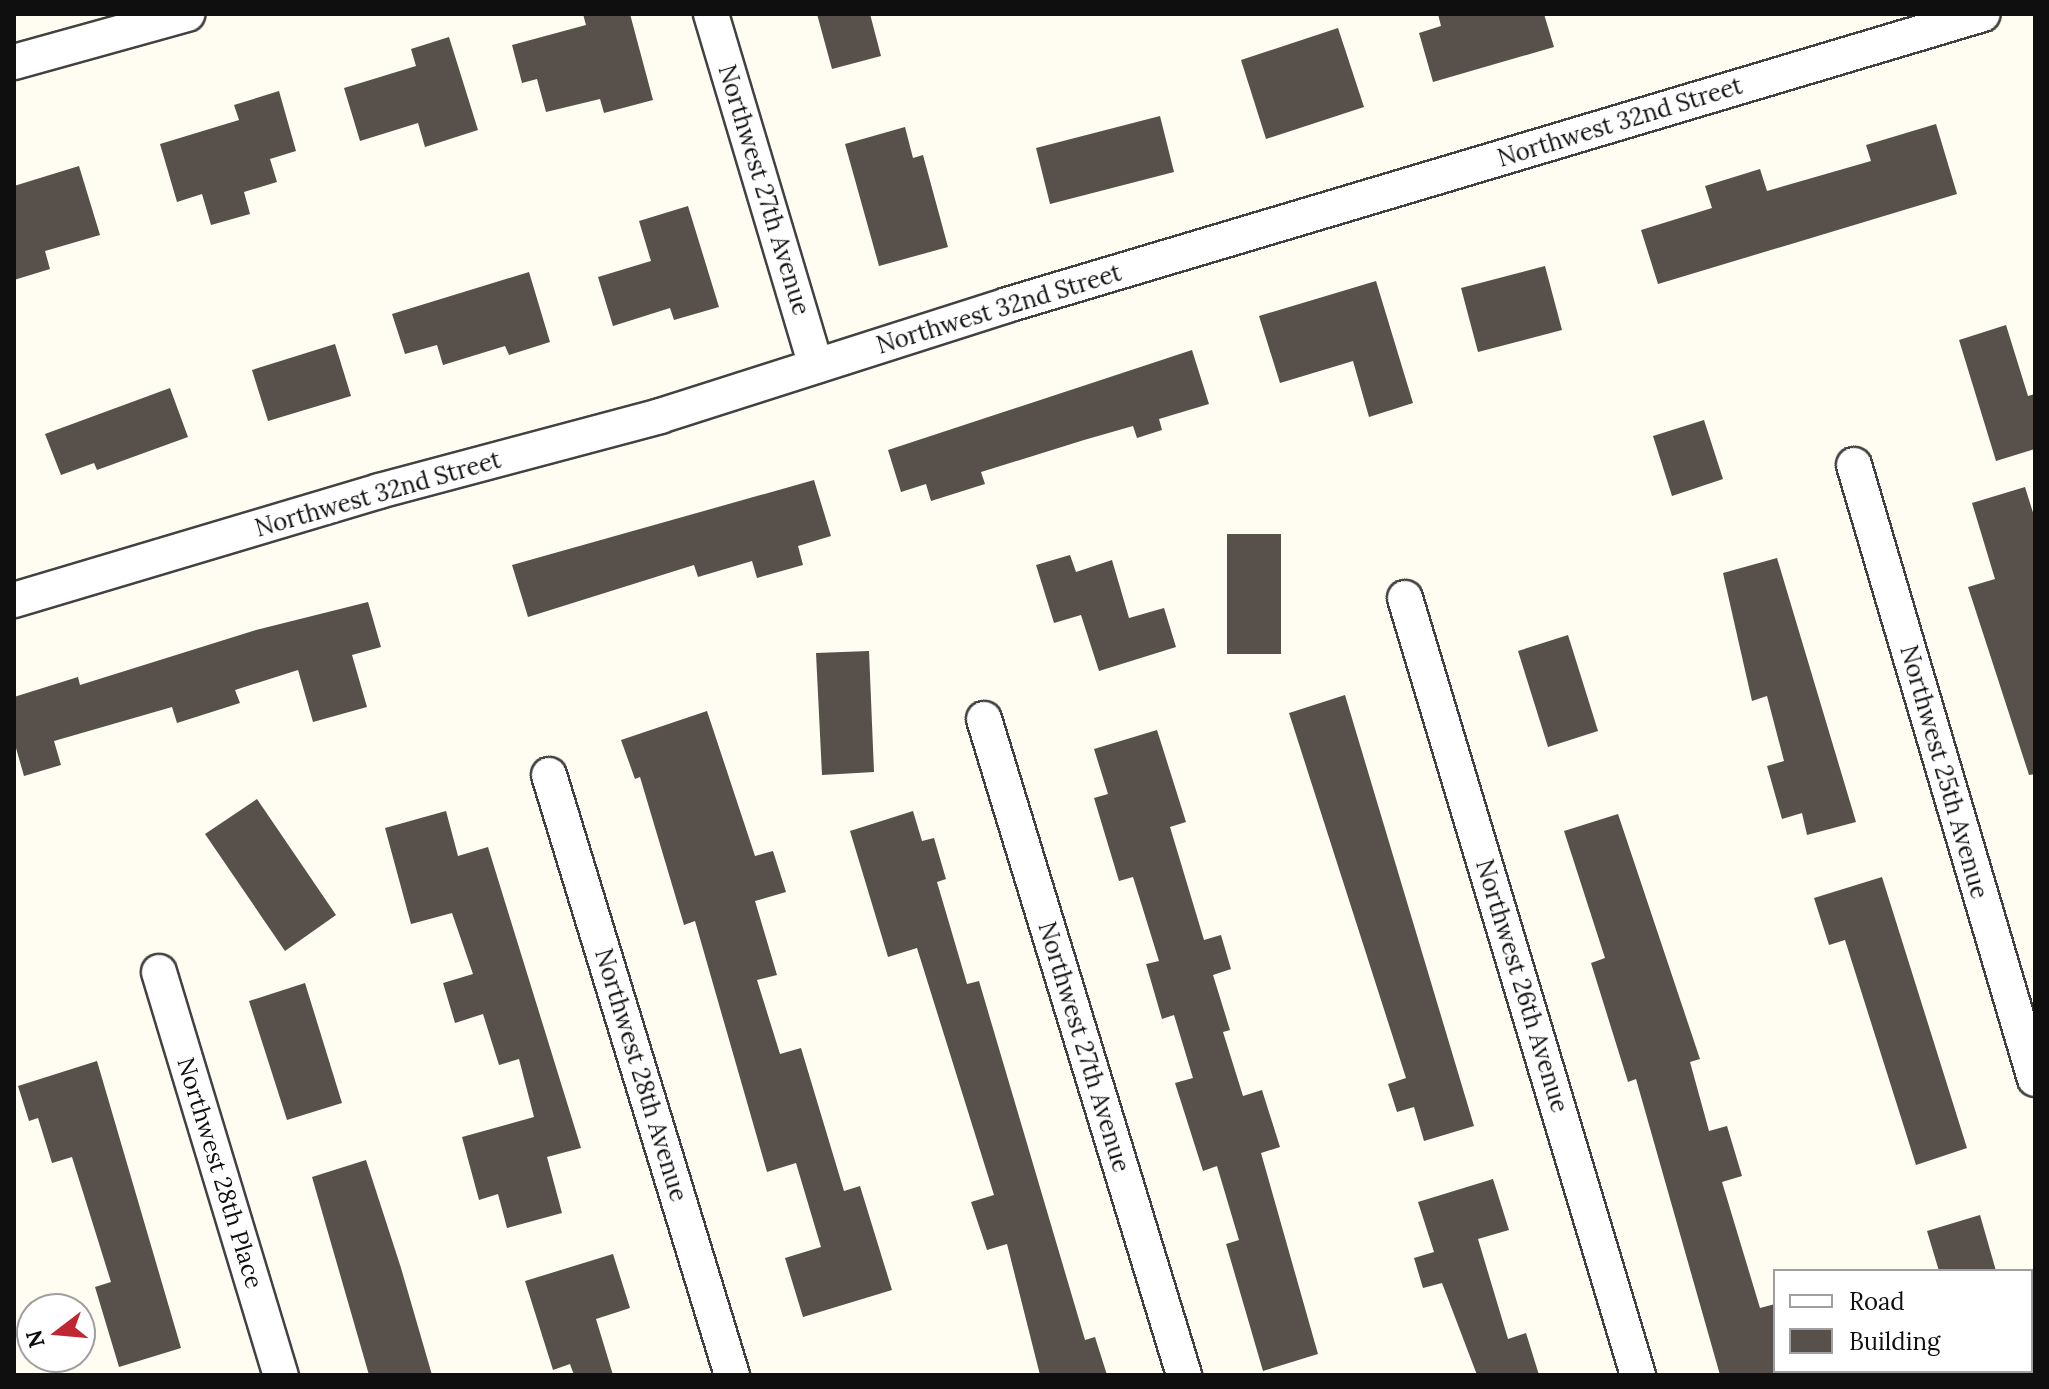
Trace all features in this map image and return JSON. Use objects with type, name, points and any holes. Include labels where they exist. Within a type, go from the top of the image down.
[{"type":"street","points":[[14,62],[187,14]]},
{"type":"street","name":"Northwest 27th Avenue","points":[[711,14],[816,366]]},
{"type":"street","name":"Northwest 32nd Street","points":[[14,600],[379,491],[660,416],[816,366],[1983,14]]},
{"type":"street","name":"Northwest 25th Avenue","points":[[1854,465],[2035,1079]]},
{"type":"street","name":"Northwest 26th Avenue","points":[[1405,598],[1638,1375]]},
{"type":"street","name":"Northwest 27th Avenue","points":[[984,719],[1184,1375]]},
{"type":"street","name":"Northwest 28th Avenue","points":[[549,775],[732,1375]]},
{"type":"street","name":"Northwest 28th Place","points":[[159,972],[281,1375]]},
{"type":"building","points":[[583,14],[630,14],[653,100],[604,113],[600,99],[546,112],[537,79],[522,83],[512,45],[586,25]]},
{"type":"building","points":[[817,14],[870,14],[881,56],[832,69]]},
{"type":"building","points":[[1438,14],[1544,14],[1554,47],[1433,82],[1419,33],[1441,26]]},
{"type":"building","points":[[1338,28],[1364,107],[1266,139],[1241,60]]},
{"type":"building","points":[[449,37],[478,130],[425,147],[418,123],[360,141],[344,88],[416,66],[411,49]]},
{"type":"building","points":[[279,91],[296,151],[270,159],[277,182],[244,192],[250,214],[211,225],[202,194],[177,202],[160,144],[239,120],[234,105]]},
{"type":"building","points":[[1160,116],[1174,172],[1050,204],[1036,148]]},
{"type":"building","points":[[1936,124],[1957,194],[1658,284],[1641,230],[1712,208],[1705,186],[1760,169],[1767,191],[1871,161],[1866,145]]},
{"type":"building","points":[[905,127],[913,158],[923,155],[948,247],[879,266],[845,144]]},
{"type":"building","points":[[79,166],[100,235],[45,251],[50,269],[14,280],[14,186]]},
{"type":"building","points":[[688,206],[719,307],[674,320],[670,308],[613,326],[598,277],[651,261],[639,221]]},
{"type":"building","points":[[1545,266],[1562,330],[1478,352],[1461,288]]},
{"type":"building","points":[[529,272],[550,342],[509,355],[505,346],[443,365],[437,345],[405,354],[392,314]]},
{"type":"building","points":[[1376,281],[1413,403],[1369,417],[1353,361],[1280,383],[1259,316]]},
{"type":"building","points":[[2006,325],[2028,396],[2035,394],[2035,449],[1996,461],[1959,340]]},
{"type":"building","points":[[335,344],[351,396],[268,421],[252,370]]},
{"type":"building","points":[[1192,350],[1209,404],[1159,419],[1162,430],[1137,438],[1133,426],[1084,440],[981,472],[985,484],[931,501],[926,484],[901,492],[888,450]]},
{"type":"building","points":[[170,388],[188,437],[97,470],[94,463],[61,475],[45,434]]},
{"type":"building","points":[[1704,420],[1723,479],[1672,496],[1653,436]]},
{"type":"building","points":[[814,480],[831,536],[798,546],[803,565],[757,578],[752,561],[698,577],[694,565],[528,617],[512,565]]},
{"type":"building","points":[[2025,487],[2035,519],[2035,774],[2029,775],[1968,587],[1995,579],[1972,503]]},
{"type":"building","points":[[1227,534],[1281,534],[1281,654],[1227,654]]},
{"type":"building","points":[[1070,555],[1076,572],[1112,560],[1129,618],[1164,608],[1176,647],[1099,671],[1081,615],[1054,623],[1036,565]]},
{"type":"building","points":[[1777,558],[1856,822],[1807,835],[1802,813],[1782,819],[1767,766],[1784,761],[1767,696],[1752,701],[1723,573]]},
{"type":"building","points":[[368,602],[381,647],[352,655],[367,707],[313,722],[298,670],[235,690],[240,703],[177,723],[172,707],[54,741],[61,765],[24,776],[14,741],[14,697],[78,677],[80,685],[256,630]]},
{"type":"building","points":[[1568,635],[1598,731],[1548,747],[1518,651]]},
{"type":"building","points":[[869,651],[874,772],[822,775],[816,653]]},
{"type":"building","points":[[1345,695],[1474,1126],[1424,1141],[1414,1107],[1397,1112],[1388,1084],[1406,1078],[1289,713]]},
{"type":"building","points":[[707,711],[755,856],[773,851],[786,892],[755,901],[777,975],[757,980],[780,1054],[801,1048],[844,1191],[860,1186],[892,1290],[803,1317],[785,1258],[821,1247],[796,1163],[767,1172],[695,921],[684,925],[640,777],[635,779],[621,740]]},
{"type":"building","points":[[1157,730],[1186,822],[1170,827],[1204,940],[1221,935],[1231,969],[1213,975],[1230,1030],[1223,1032],[1243,1096],[1262,1090],[1280,1147],[1261,1153],[1318,1354],[1263,1371],[1226,1244],[1239,1240],[1217,1166],[1203,1171],[1175,1083],[1193,1078],[1174,1015],[1162,1019],[1146,964],[1159,961],[1133,877],[1119,881],[1094,798],[1108,794],[1094,749]]},
{"type":"building","points":[[257,799],[336,915],[285,951],[205,834]]},
{"type":"building","points":[[446,811],[458,856],[488,847],[581,1148],[547,1157],[562,1213],[507,1228],[498,1194],[479,1200],[462,1137],[534,1117],[519,1059],[499,1065],[483,1014],[455,1023],[443,983],[473,974],[452,913],[411,924],[385,828]]},
{"type":"building","points":[[913,811],[922,841],[934,838],[946,879],[937,882],[967,984],[979,981],[1085,1340],[1095,1337],[1107,1375],[1040,1375],[1007,1244],[987,1250],[971,1202],[994,1195],[917,948],[888,957],[850,831]]},
{"type":"building","points":[[1618,814],[1700,1059],[1690,1062],[1709,1131],[1727,1126],[1742,1176],[1722,1182],[1760,1308],[1773,1305],[1775,1375],[1720,1375],[1636,1079],[1628,1082],[1591,963],[1605,958],[1564,831]]},
{"type":"building","points":[[1882,877],[1967,1148],[1916,1165],[1845,940],[1829,945],[1814,898]]},
{"type":"building","points":[[305,983],[342,1103],[287,1120],[249,1001]]},
{"type":"building","points":[[97,1061],[181,1348],[119,1367],[95,1287],[111,1282],[72,1157],[52,1163],[38,1118],[29,1121],[18,1086]]},
{"type":"building","points":[[366,1160],[432,1375],[369,1375],[312,1177]]},
{"type":"building","points":[[1493,1179],[1509,1230],[1478,1239],[1508,1339],[1526,1333],[1539,1375],[1477,1375],[1442,1283],[1423,1288],[1414,1258],[1434,1252],[1418,1202]]},
{"type":"building","points":[[1980,1215],[1995,1269],[1938,1269],[1927,1231]]},
{"type":"building","points":[[613,1254],[630,1308],[596,1319],[613,1375],[574,1375],[570,1364],[553,1370],[525,1281]]}]
